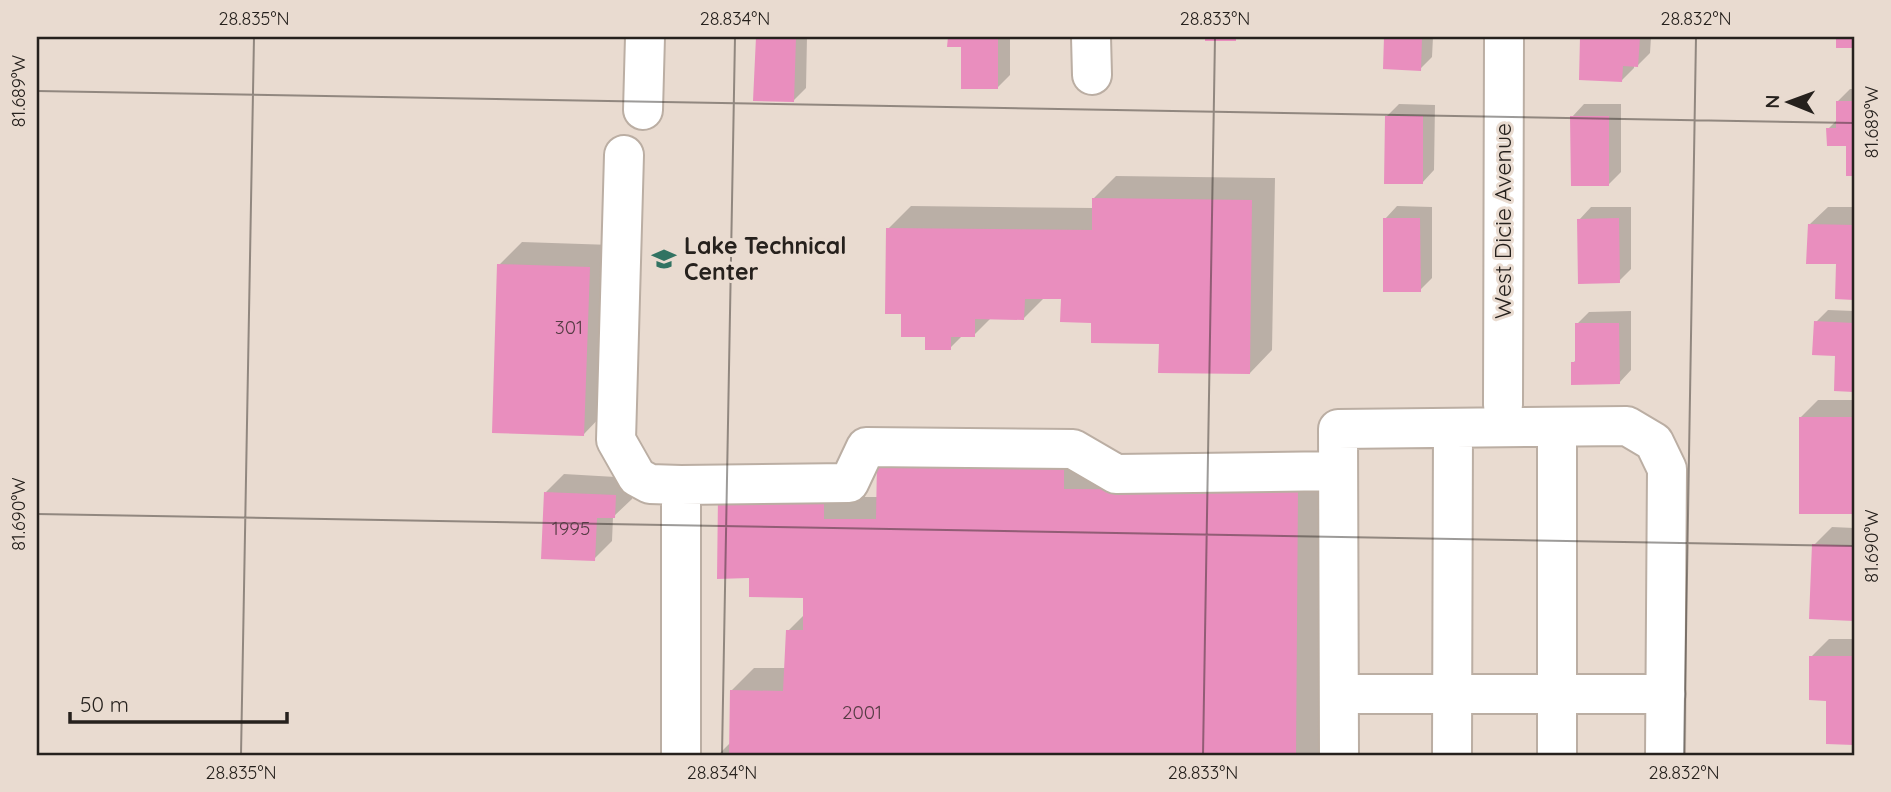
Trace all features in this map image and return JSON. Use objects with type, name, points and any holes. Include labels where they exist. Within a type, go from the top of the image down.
[{"type":"street","points":[[643,110],[645,37]]},
{"type":"street","points":[[1091,37],[1092,75]]},
{"type":"street","name":"West Dicie Avenue","points":[[1503,405],[1504,37]]},
{"type":"street","points":[[624,155],[616,440],[637,477],[650,484],[849,483],[866,447],[1073,449],[1116,474],[1338,471]]},
{"type":"street","points":[[1339,755],[1338,429],[1627,426],[1654,442],[1667,469],[1665,755]]},
{"type":"street","points":[[1557,427],[1557,755]]},
{"type":"street","points":[[1452,755],[1453,428]]},
{"type":"street","points":[[681,485],[681,755]]},
{"type":"street","points":[[1339,694],[1665,694]]},
{"type":"building","points":[[756,37],[796,37],[794,102],[753,101]]},
{"type":"building","points":[[948,37],[998,37],[998,89],[961,89],[961,47],[947,47]]},
{"type":"building","points":[[1205,37],[1236,37],[1236,41],[1205,41]]},
{"type":"building","points":[[1384,37],[1422,37],[1421,71],[1383,69]]},
{"type":"building","points":[[1580,37],[1640,37],[1638,67],[1623,66],[1622,82],[1579,80]]},
{"type":"building","points":[[1836,37],[1854,37],[1854,48],[1836,48]]},
{"type":"building","points":[[1836,101],[1854,101],[1854,176],[1846,176],[1846,146],[1827,146],[1826,128],[1836,128]]},
{"type":"building","points":[[1385,116],[1423,116],[1423,184],[1384,184]]},
{"type":"building","points":[[1570,116],[1609,116],[1609,186],[1571,186]]},
{"type":"building","points":[[1092,198],[1252,200],[1250,374],[1158,373],[1159,344],[1091,343],[1091,323],[1060,322],[1061,299],[1025,299],[1024,320],[975,319],[975,337],[951,337],[951,350],[925,350],[925,337],[901,337],[901,314],[885,314],[886,228],[1092,230]]},
{"type":"building","points":[[1383,218],[1420,218],[1421,292],[1383,292]]},
{"type":"building","points":[[1619,218],[1620,283],[1578,284],[1577,219]]},
{"type":"building","points":[[1808,224],[1854,225],[1854,300],[1835,299],[1836,264],[1806,264]]},
{"type":"building","points":[[497,264],[590,267],[584,436],[492,433]]},
{"type":"building","points":[[1814,321],[1854,323],[1854,392],[1834,391],[1835,356],[1812,355]]},
{"type":"building","points":[[1575,323],[1619,323],[1620,384],[1571,385],[1571,362],[1575,362]]},
{"type":"building","points":[[1799,417],[1854,417],[1854,514],[1799,514]]},
{"type":"building","points":[[1064,461],[1064,489],[1298,490],[1296,755],[729,755],[730,690],[783,691],[786,630],[803,630],[803,598],[749,597],[749,578],[717,579],[718,496],[824,496],[824,519],[876,519],[877,462]]},
{"type":"building","points":[[544,492],[616,495],[615,518],[597,518],[595,561],[541,559]]},
{"type":"building","points":[[1812,544],[1854,546],[1854,621],[1809,619]]},
{"type":"building","points":[[1809,656],[1854,656],[1854,745],[1826,744],[1826,701],[1809,700]]},
{"type":"place","name":"Lake Technical Center","points":[[664,259]]}]
